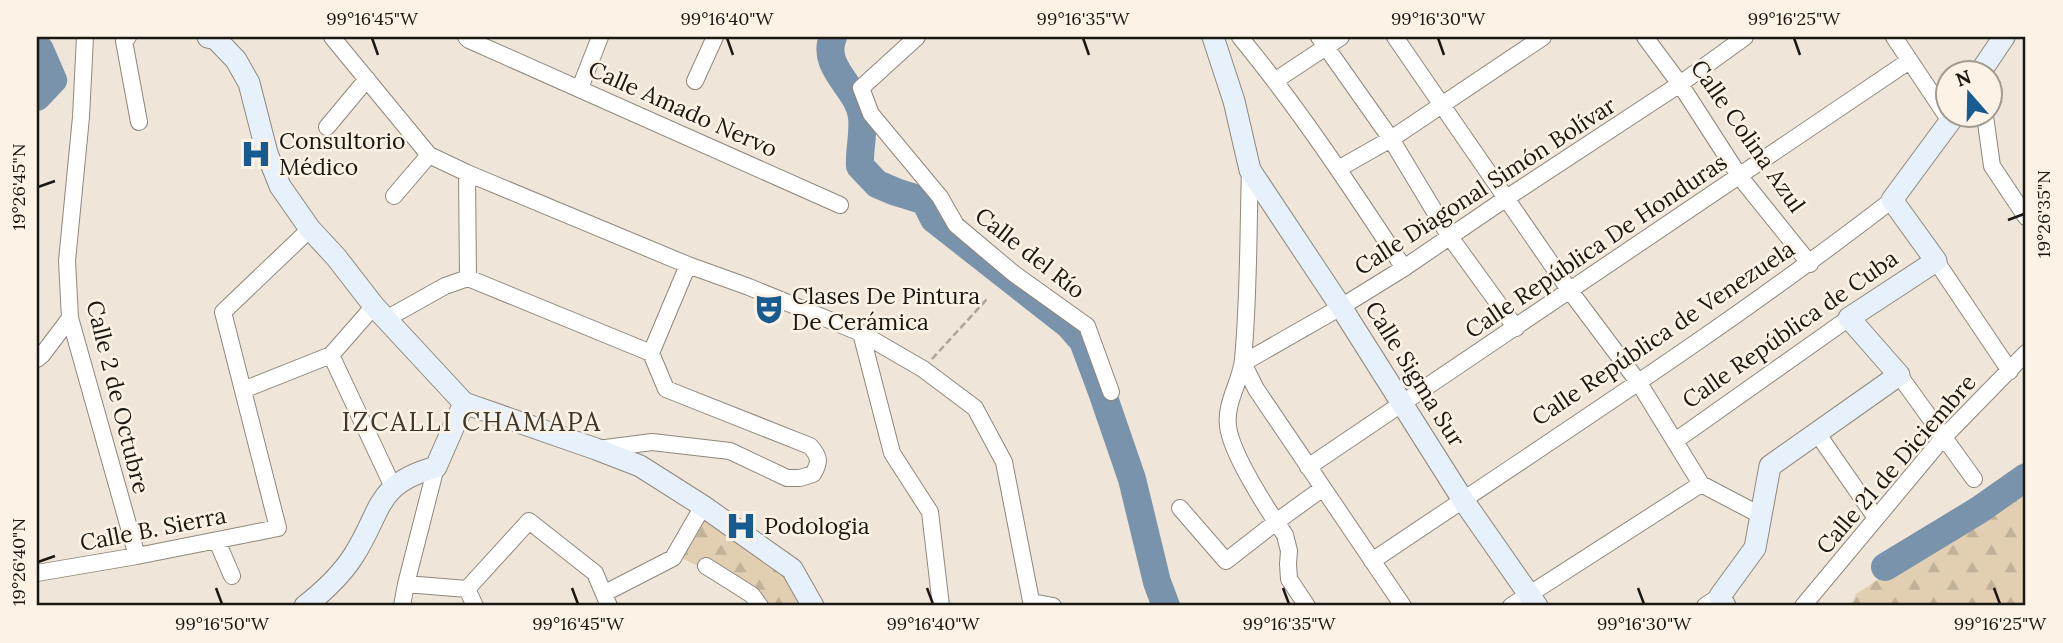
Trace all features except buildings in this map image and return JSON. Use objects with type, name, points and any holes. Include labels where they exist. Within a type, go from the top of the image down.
[{"type":"main road","points":[[213,37],[236,60],[250,83],[267,153],[280,186],[310,229],[380,313],[464,403],[640,466],[703,506],[792,569],[813,606]]},
{"type":"main road","points":[[1213,37],[1234,101],[1250,170]]},
{"type":"main road","points":[[1988,60],[2004,37]]},
{"type":"main road","name":"Calle República de Venezuela","points":[[1892,200],[1943,130]]},
{"type":"main road","name":"Calle Sigma Sur","points":[[1250,170],[1341,307],[1525,602]]},
{"type":"main road","points":[[1892,200],[1936,261]]},
{"type":"main road","name":"Calle República de Cuba","points":[[1849,318],[1936,261]]},
{"type":"main road","points":[[1717,603],[1755,548],[1770,466],[1899,376],[1849,318]]},
{"type":"main road","points":[[305,606],[320,594],[354,556],[379,505],[393,487],[413,473],[436,467],[464,403]]},
{"type":"street","name":"Calle 2 de Octubre","points":[[85,37],[81,117],[67,261],[70,318],[137,556]]},
{"type":"street","points":[[128,37],[124,41],[139,122]]},
{"type":"street","points":[[332,37],[429,155],[688,265],[750,287],[861,333],[923,369],[975,408],[1004,462],[1032,604],[1053,606]]},
{"type":"street","points":[[580,88],[600,37]]},
{"type":"street","points":[[695,81],[715,37]]},
{"type":"street","name":"Calle del Río","points":[[917,37],[861,88],[871,114],[940,197],[956,225],[1013,273],[1087,326],[1111,392]]},
{"type":"street","points":[[1240,37],[1276,80],[1405,268]]},
{"type":"street","points":[[1276,80],[1322,42],[1341,37]]},
{"type":"street","points":[[1395,37],[1505,199],[1639,383],[1701,484],[1762,516]]},
{"type":"street","points":[[1338,169],[1391,139],[1543,37]]},
{"type":"street","name":"Calle Colina Azul","points":[[1646,37],[1681,84],[1740,177],[1810,264]]},
{"type":"street","name":"Calle Diagonal Simón Bolívar","points":[[1243,363],[1405,268],[1681,84],[1745,37]]},
{"type":"street","points":[[1894,37],[1934,94]]},
{"type":"street","name":"Calle Amado Nervo","points":[[468,38],[839,205]]},
{"type":"street","points":[[1322,42],[1391,139],[1450,237],[1516,328]]},
{"type":"street","name":"Calle República De Honduras","points":[[1308,467],[1909,61]]},
{"type":"street","points":[[327,127],[368,79]]},
{"type":"street","points":[[1987,130],[1992,166],[2026,217]]},
{"type":"street","points":[[394,196],[429,155]]},
{"type":"street","points":[[1250,170],[1243,363],[1227,409],[1228,428],[1235,451],[1285,536],[1289,551],[1289,579],[1307,606]]},
{"type":"street","points":[[467,173],[468,278]]},
{"type":"street","name":"Calle República de Venezuela","points":[[1372,561],[1639,383],[1810,264],[1892,200]]},
{"type":"street","points":[[310,229],[223,312],[243,390],[331,355],[380,313],[468,278],[651,353],[666,389],[810,446],[818,455],[819,464],[813,474],[787,478],[730,451],[652,443],[596,449]]},
{"type":"street","points":[[1936,261],[2010,371]]},
{"type":"street","points":[[651,353],[688,265]]},
{"type":"street","points":[[37,359],[70,318]]},
{"type":"street","name":"Calle República de Cuba","points":[[1675,441],[1849,318]]},
{"type":"street","points":[[861,333],[892,453],[930,512],[935,605]]},
{"type":"street","name":"Calle 21 de Diciembre","points":[[1802,606],[1943,438],[2026,353]]},
{"type":"street","points":[[331,355],[393,487]]},
{"type":"street","points":[[1243,363],[1256,388],[1308,467],[1403,606]]},
{"type":"street","points":[[1899,376],[1974,479]]},
{"type":"street","name":"Calle B. Sierra","points":[[37,573],[278,528],[243,390]]},
{"type":"street","points":[[1817,433],[1876,518]]},
{"type":"street","points":[[402,606],[436,467]]},
{"type":"street","points":[[1525,602],[1701,484]]},
{"type":"street","points":[[1180,508],[1226,561],[1323,488]]},
{"type":"street","points":[[467,589],[529,521],[595,573],[607,600],[673,558],[703,506]]},
{"type":"street","points":[[217,541],[232,576]]},
{"type":"street","points":[[706,566],[752,595],[760,606]]},
{"type":"street","points":[[406,584],[467,589]]},
{"type":"street","points":[[467,589],[475,606]]},
{"type":"path","points":[[923,369],[987,299]]},
{"type":"green space","points":[[2026,490],[2026,606],[1851,606],[1856,594]]},
{"type":"green space","points":[[704,510],[788,568],[805,606],[756,606],[740,588],[676,555]]},
{"type":"waterway","points":[[833,37],[830,48],[832,58],[862,117],[860,166],[877,184],[925,201],[934,219],[1069,325],[1083,341],[1132,479],[1157,582],[1166,606]]},
{"type":"waterway","points":[[37,47],[53,80],[37,97]]},
{"type":"waterway","points":[[1885,567],[1979,510],[2026,477]]},
{"type":"place","name":"Consultorio Médico","points":[[256,154]]},
{"type":"place","name":"Clases De Pintura De Cerámica","points":[[769,309]]},
{"type":"place","name":"Podologia","points":[[741,526]]},
{"type":"district","name":"IZCALLI CHAMAPA","points":[[472,422]]}]
